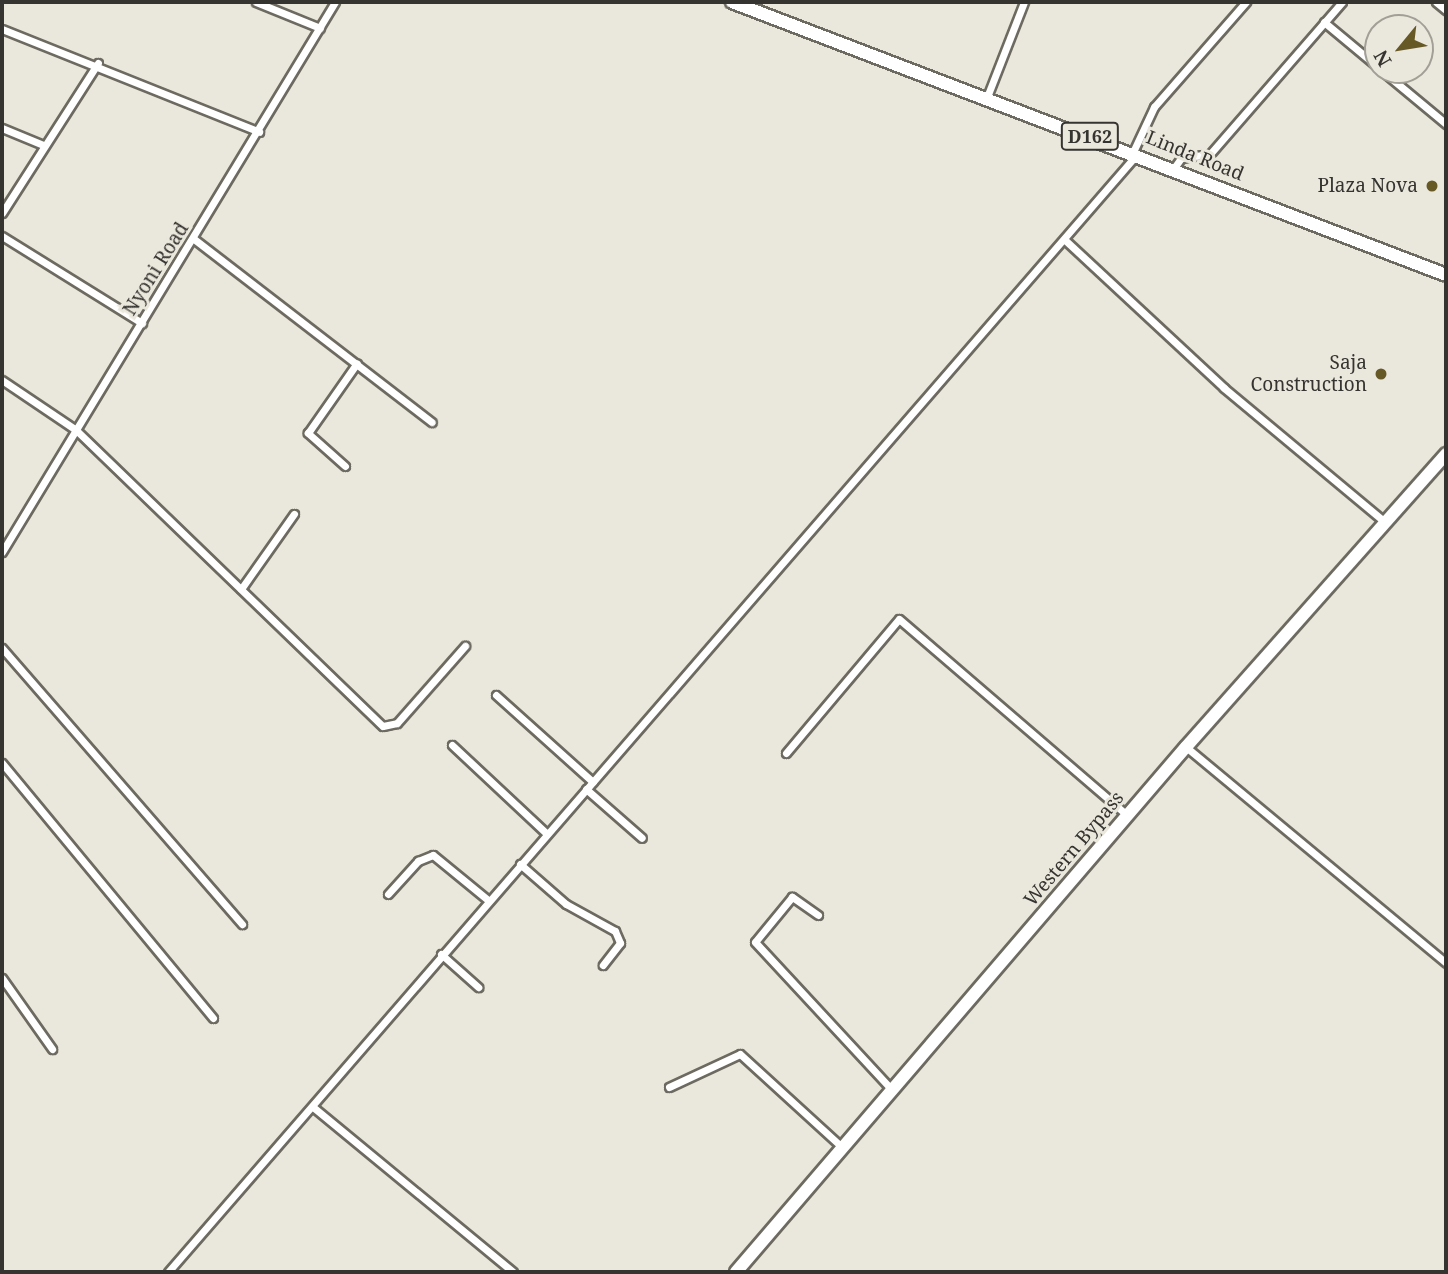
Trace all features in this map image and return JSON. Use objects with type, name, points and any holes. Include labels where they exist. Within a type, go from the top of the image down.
[{"type":"main road","name":"Linda Road","points":[[732,2],[1135,153],[1446,275]]},
{"type":"main road","name":"Western Bypass","points":[[736,1272],[1186,747],[1446,454]]},
{"type":"street","points":[[256,2],[320,28]]},
{"type":"street","name":"Nyoni Road","points":[[2,551],[259,132],[335,2]]},
{"type":"street","points":[[987,97],[1024,2]]},
{"type":"street","points":[[168,1272],[313,1107],[441,954],[1065,240],[1135,153],[1154,107],[1246,2]]},
{"type":"street","points":[[1174,169],[1181,158],[1210,154],[1342,2]]},
{"type":"street","points":[[1436,2],[1446,10]]},
{"type":"street","points":[[1324,22],[1364,56]]},
{"type":"street","points":[[2,29],[98,63],[259,132]]},
{"type":"street","points":[[2,213],[43,145],[98,63]]},
{"type":"street","points":[[1398,84],[1446,124]]},
{"type":"street","points":[[2,128],[43,145]]},
{"type":"street","points":[[2,236],[142,323]]},
{"type":"street","points":[[194,239],[432,422]]},
{"type":"street","points":[[1065,240],[1224,388],[1385,522]]},
{"type":"street","points":[[345,467],[308,433],[358,363]]},
{"type":"street","points":[[2,380],[76,430],[113,472],[387,728],[465,646]]},
{"type":"street","points":[[241,589],[294,514]]},
{"type":"street","points":[[2,530],[12,536]]},
{"type":"street","points":[[786,752],[899,619],[1128,816]]},
{"type":"street","points":[[2,648],[242,924]]},
{"type":"street","points":[[496,695],[593,782]]},
{"type":"street","points":[[452,745],[547,834]]},
{"type":"street","points":[[1186,747],[1446,963]]},
{"type":"street","points":[[2,763],[213,1018]]},
{"type":"street","points":[[586,789],[642,838]]},
{"type":"street","points":[[388,894],[418,861],[433,855],[488,900]]},
{"type":"street","points":[[520,864],[566,904],[615,931],[620,943],[603,965]]},
{"type":"street","points":[[818,915],[792,897],[755,942],[893,1090]]},
{"type":"street","points":[[441,954],[478,987]]},
{"type":"street","points":[[2,978],[52,1049]]},
{"type":"street","points":[[669,1087],[740,1055],[843,1148]]},
{"type":"street","points":[[313,1107],[513,1272]]},
{"type":"place","name":"Plaza Nova","points":[[1432,186]]},
{"type":"place","name":"Saja Construction","points":[[1381,374]]}]
